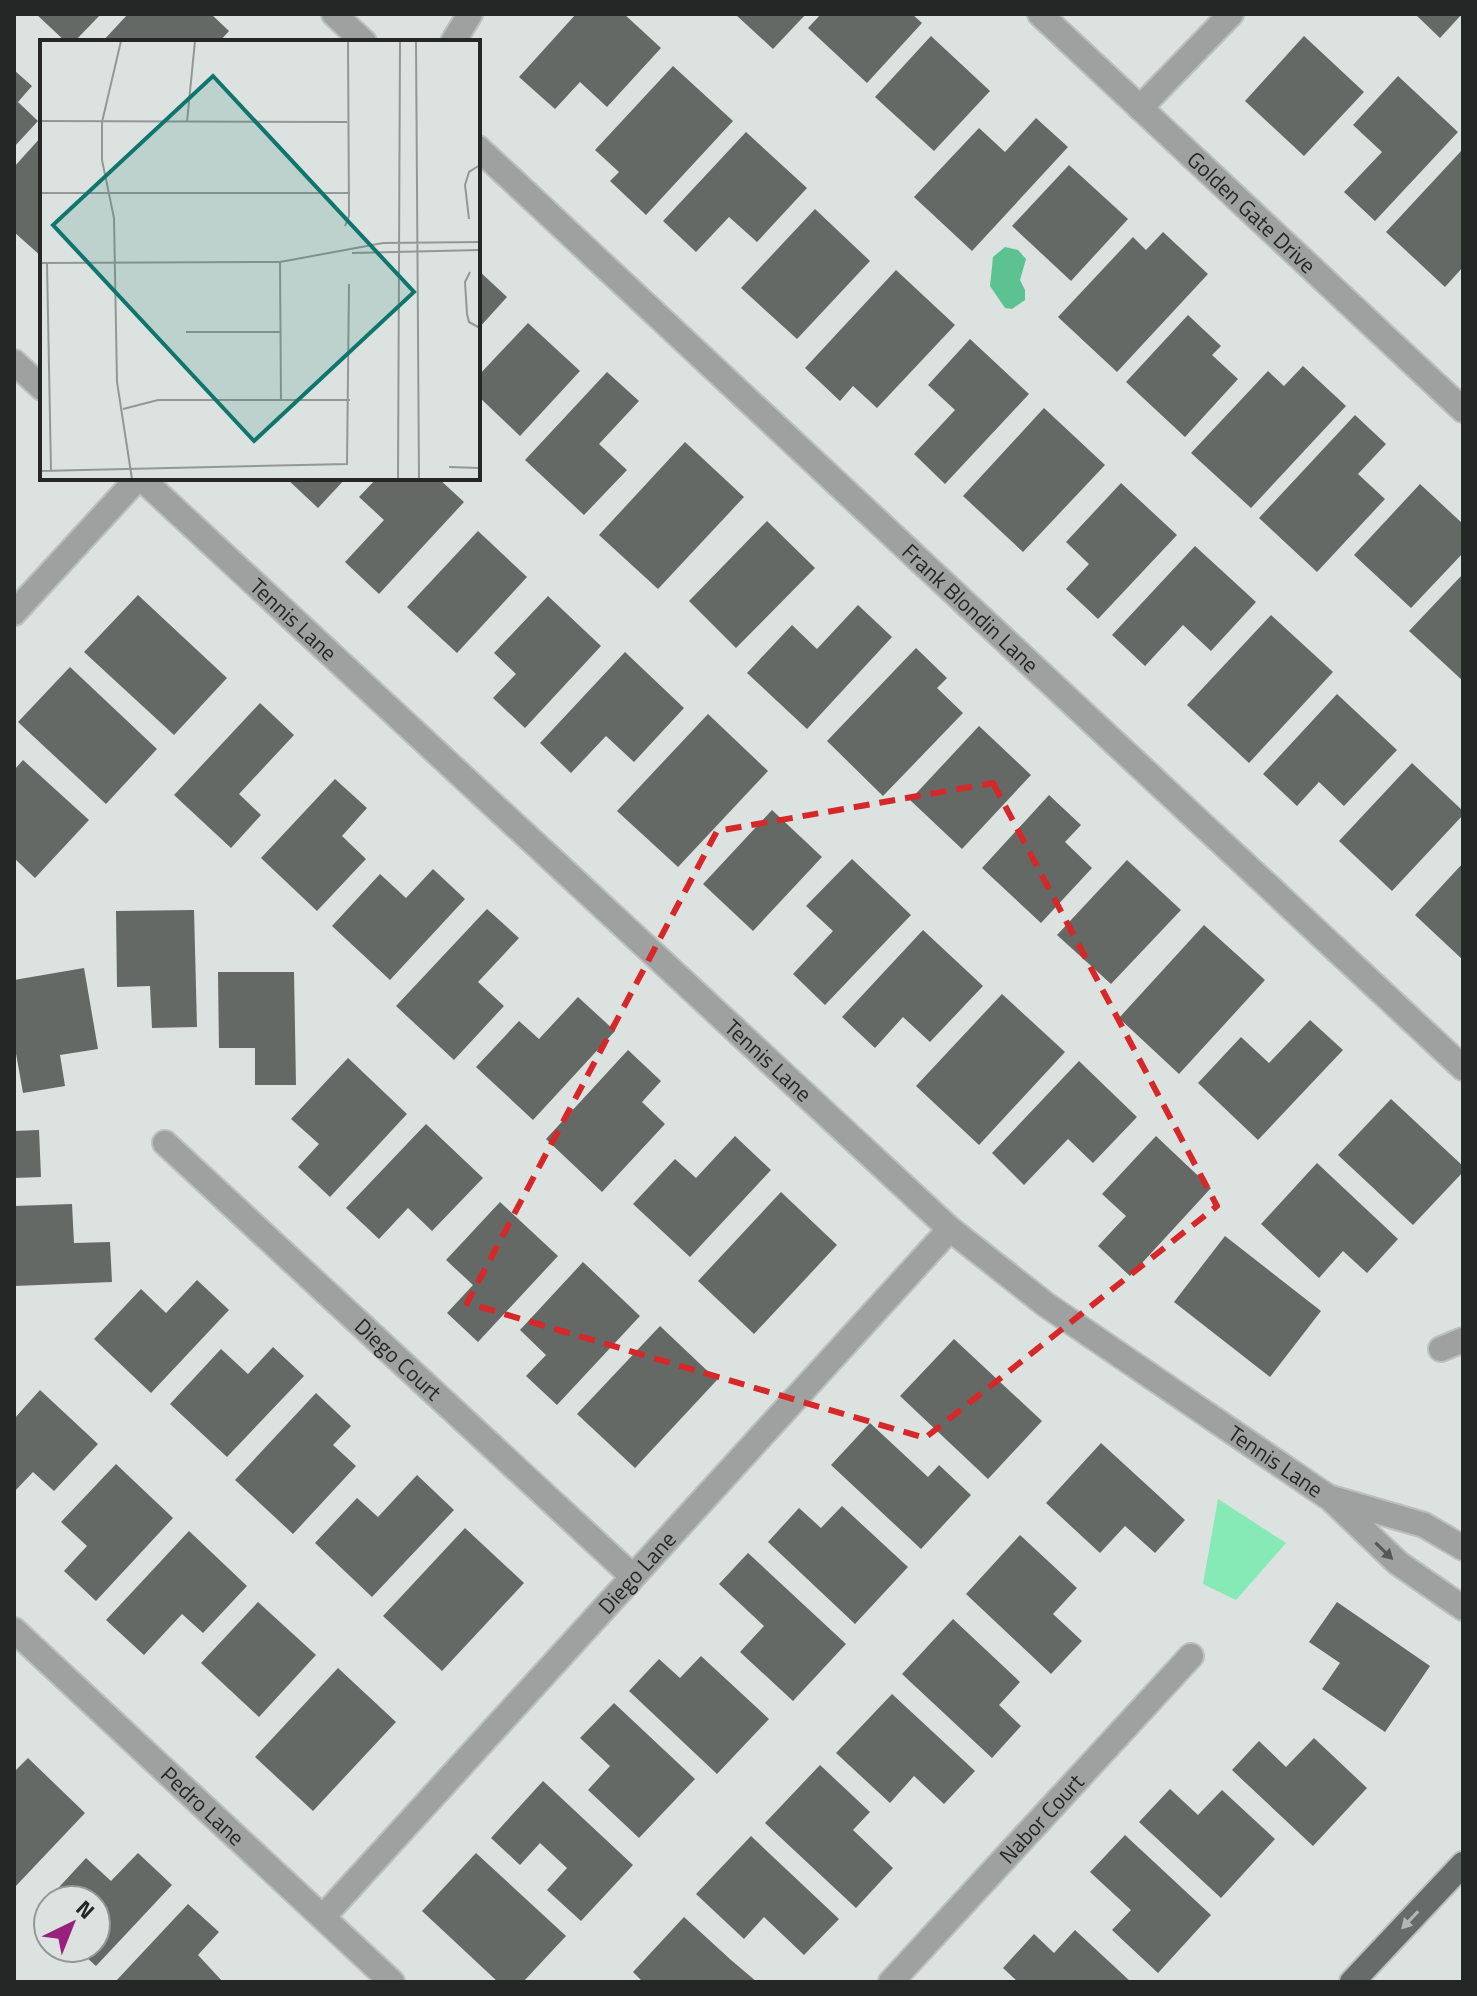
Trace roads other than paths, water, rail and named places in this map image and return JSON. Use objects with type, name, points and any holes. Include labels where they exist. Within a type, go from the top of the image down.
[{"type":"main road","points":[[1352,1982],[1463,1864]]},
{"type":"street","points":[[334,14],[362,40]]},
{"type":"street","points":[[454,40],[470,14]]},
{"type":"street","name":"Golden Gate Drive","points":[[1040,14],[1463,410]]},
{"type":"street","points":[[1140,108],[1231,14]]},
{"type":"street","name":"Frank Blondin Lane","points":[[480,150],[1463,1068]]},
{"type":"street","points":[[14,362],[40,386]]},
{"type":"street","points":[[14,613],[137,480]]},
{"type":"street","name":"Tennis Lane","points":[[141,480],[950,1229],[1045,1304],[1328,1497],[1424,1525],[1463,1548]]},
{"type":"street","name":"Diego Court","points":[[165,1143],[631,1575]]},
{"type":"street","name":"Diego Lane","points":[[323,1917],[631,1575],[950,1229]]},
{"type":"street","points":[[1328,1497],[1398,1563],[1463,1608]]},
{"type":"street","name":"Pedro Lane","points":[[14,1630],[392,1982]]},
{"type":"street","name":"Nabor Court","points":[[891,1982],[1191,1656]]}]
